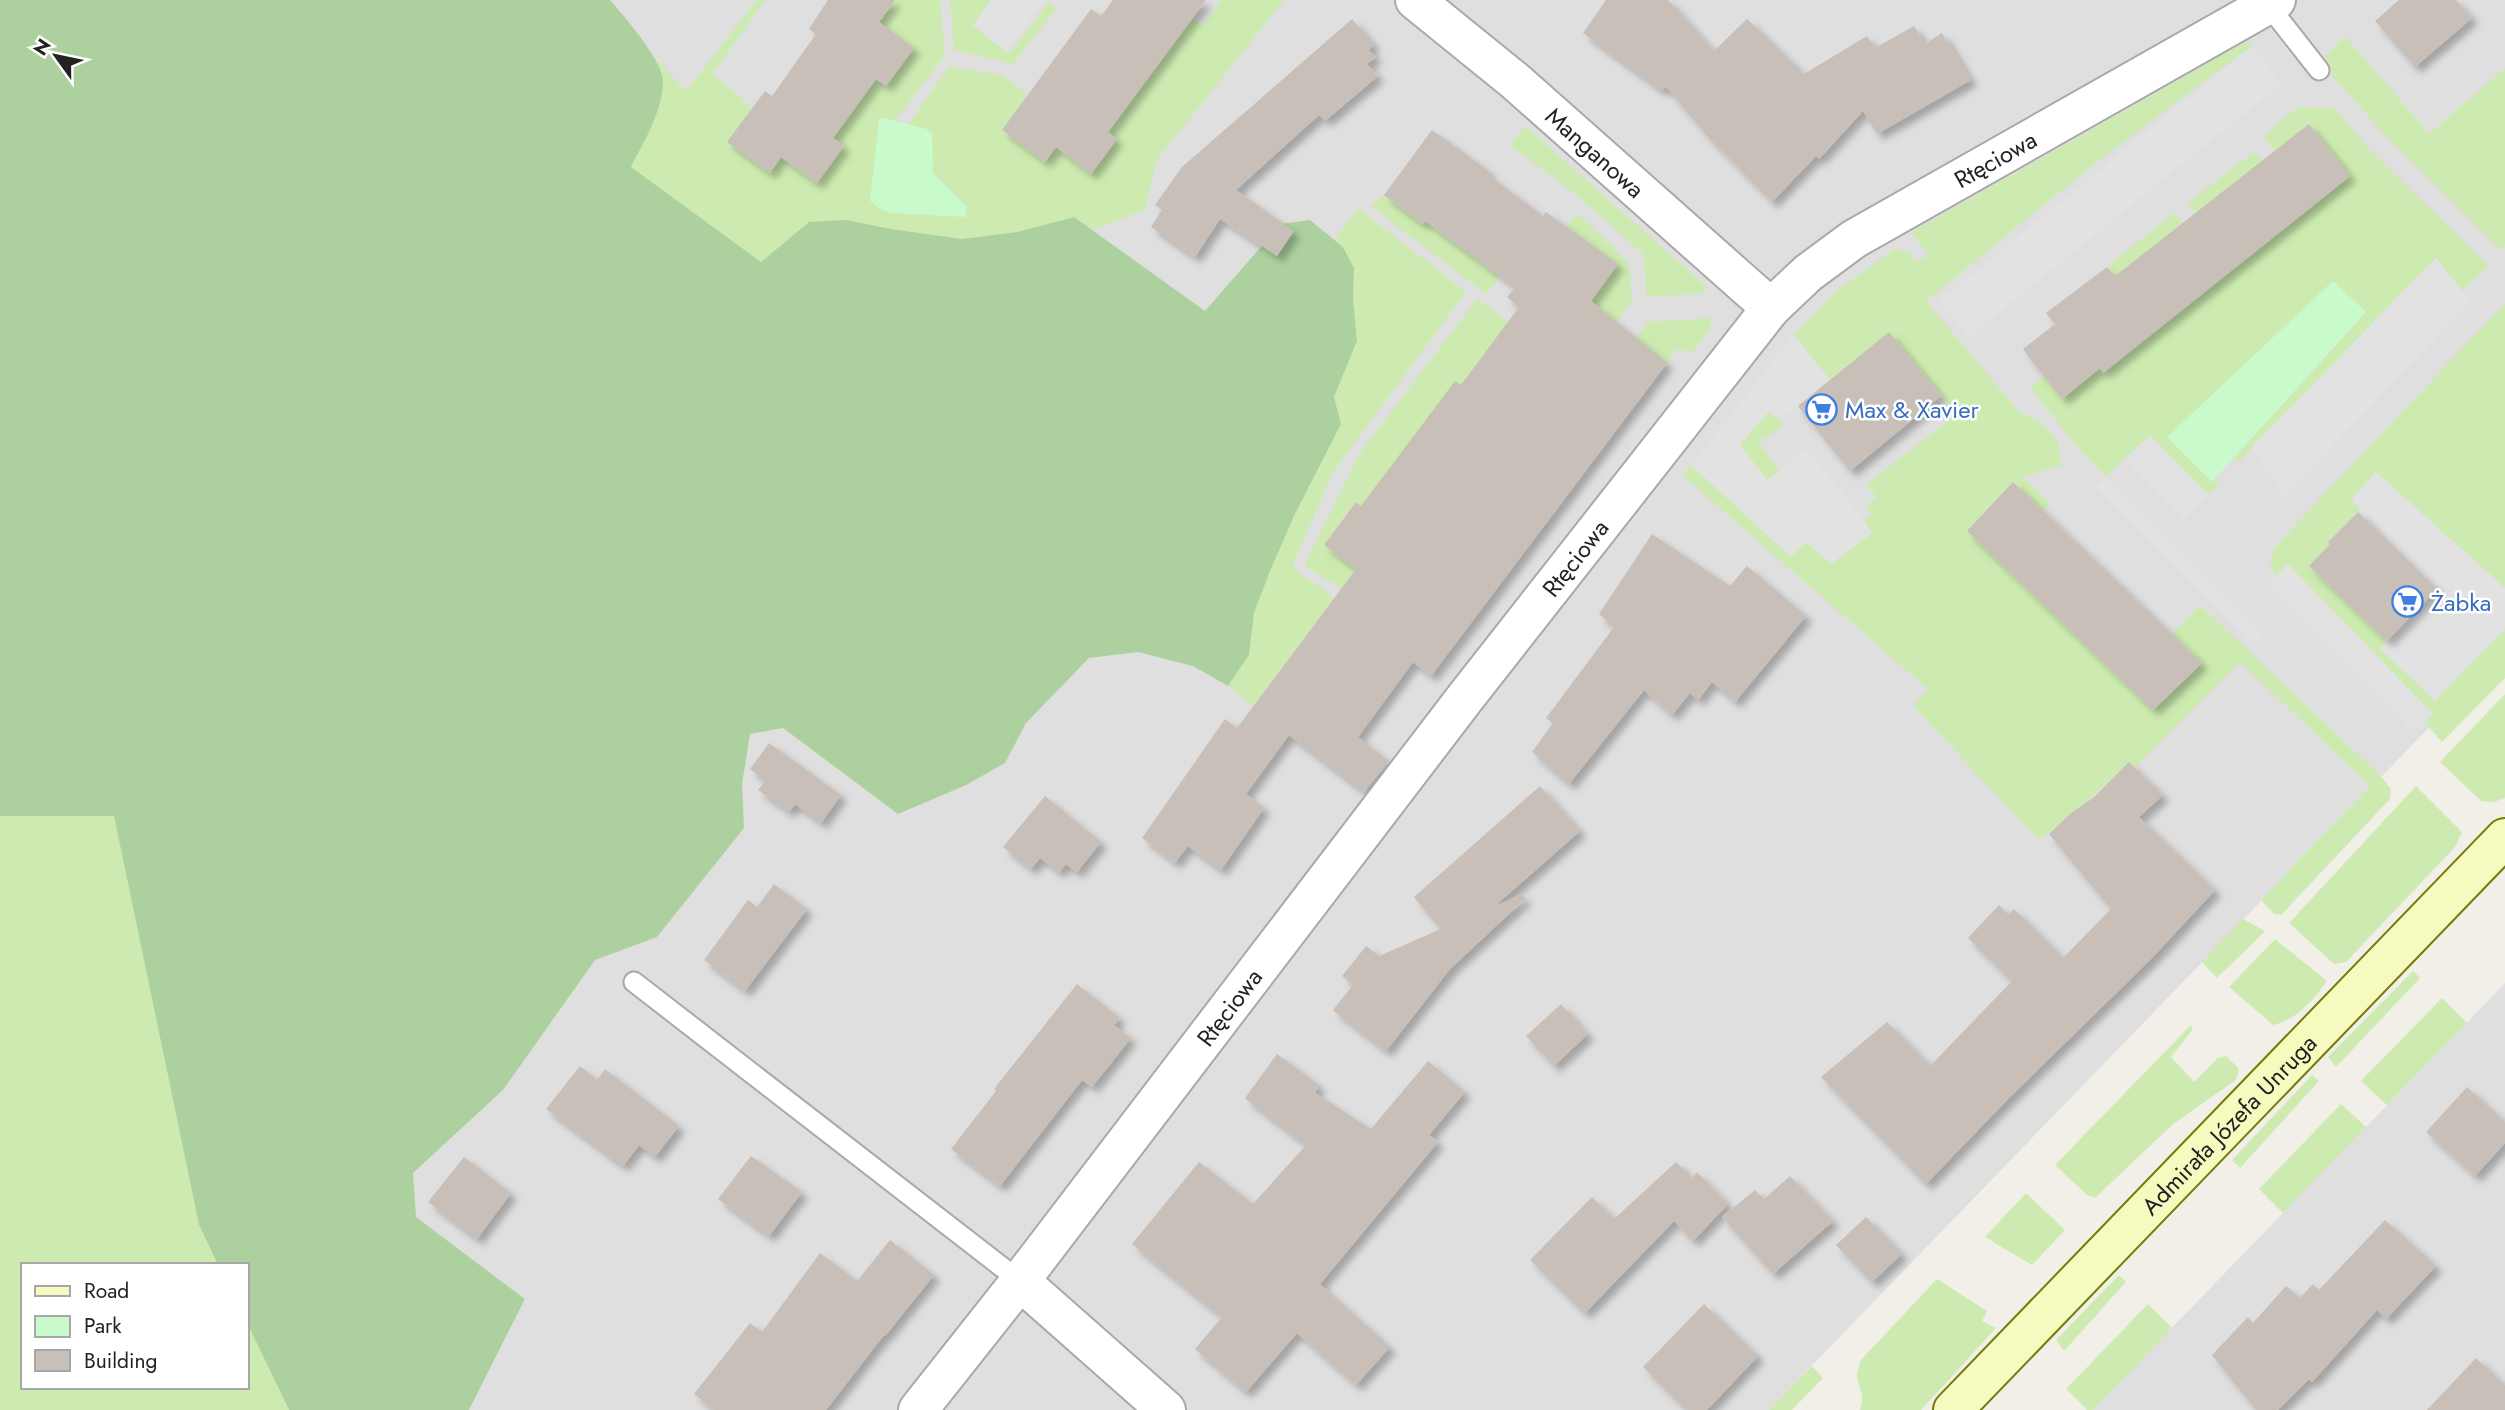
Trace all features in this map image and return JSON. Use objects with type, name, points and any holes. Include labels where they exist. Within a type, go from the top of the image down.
[{"type":"street","name":"Manganowa","points":[[1415,0],[1515,81],[1771,308]]},
{"type":"street","name":"Rtęciowa","points":[[918,1410],[1020,1281],[1450,718],[1771,308],[1808,273],[1854,239],[2270,2]]},
{"type":"street","name":"Admirała Józefa Unruga","points":[[1953,1410],[2505,838]]},
{"type":"street","points":[[1020,1281],[1166,1410]]},
{"type":"lane","points":[[2270,2],[2319,70]]},
{"type":"lane","points":[[634,982],[1020,1281]]},
{"type":"shaded area","points":[[610,0],[2505,0],[2505,649],[1769,1410],[469,1410],[525,1299],[415,1217],[412,1173],[503,1090],[761,263],[630,167],[626,20]]},
{"type":"shaded area","points":[[991,0],[1045,0],[1005,51],[973,25]]},
{"type":"shaded area","points":[[2252,46],[2282,83],[1969,337],[1939,301]]},
{"type":"shaded area","points":[[2436,258],[2472,300],[2284,497],[2252,447]]},
{"type":"shaded area","points":[[1794,335],[1830,380],[1780,419],[1768,412],[1740,445],[1767,480],[1807,449],[1864,520],[1872,533],[1831,564],[1806,542],[1791,557],[1691,465]]},
{"type":"shaded area","points":[[2150,435],[2208,495],[2184,518],[2125,459]]},
{"type":"shaded area","points":[[2376,472],[2505,588],[2505,627],[2435,701],[2380,648],[2437,588],[2381,534],[2383,531],[2351,499]]},
{"type":"shaded area","points":[[2106,477],[2263,635],[2254,644],[2095,487]]},
{"type":"shaded area","points":[[2287,564],[2433,714],[2414,732],[2269,584]]},
{"type":"shaded area","points":[[2505,983],[2505,1410],[2093,1410],[2165,1335]]},
{"type":"green space","points":[[0,0],[610,0],[650,51],[663,81],[656,115],[631,167],[761,262],[809,222],[846,220],[962,239],[1017,232],[1074,217],[1205,311],[1281,224],[1310,220],[1343,247],[1354,268],[1353,299],[1357,341],[1334,397],[1341,424],[1294,516],[1270,571],[1254,613],[1249,655],[1228,686],[1193,666],[1138,652],[1089,658],[1026,723],[1005,763],[966,785],[898,814],[783,728],[750,734],[742,784],[744,828],[657,937],[595,960],[503,1090],[413,1173],[416,1217],[525,1299],[469,1410],[289,1410],[248,1325],[248,1263],[217,1263],[199,1225],[114,816],[0,816]]},
{"type":"green space","points":[[757,0],[765,0],[712,75],[752,108],[728,142],[770,172],[781,157],[817,183],[844,146],[833,138],[876,79],[886,86],[914,48],[879,22],[889,8],[879,0],[940,0],[945,55],[895,121],[884,118],[870,200],[882,210],[967,207],[933,173],[927,129],[908,125],[949,66],[1003,75],[1027,94],[1027,97],[1002,131],[1044,162],[1056,147],[1091,173],[1117,139],[1108,132],[1193,18],[1203,25],[1222,0],[1284,0],[1156,161],[1145,210],[1092,230],[1074,217],[1017,232],[962,239],[846,220],[761,262],[630,167],[657,113],[663,79],[649,51],[686,91]]},
{"type":"green space","points":[[950,0],[991,0],[973,25],[1009,54],[1049,2],[1057,8],[1013,64],[954,50]]},
{"type":"green space","points":[[2345,36],[2429,134],[2505,68],[2505,246],[2501,250],[2386,136],[2326,69],[2326,55]]},
{"type":"green space","points":[[2249,43],[2252,46],[2098,161],[1926,301],[2021,414],[2046,427],[2058,445],[2063,465],[2023,477],[2050,504],[2043,511],[2013,482],[1967,531],[2153,710],[2202,663],[2172,634],[2200,605],[2381,776],[2391,789],[2390,799],[2281,915],[2274,914],[2261,900],[2370,786],[2240,662],[2135,767],[2129,762],[2056,828],[2037,839],[1913,705],[1928,689],[1682,475],[1691,465],[1791,556],[1806,542],[1872,533],[1864,520],[1871,514],[1866,506],[1877,497],[1866,485],[1957,414],[1889,333],[1830,380],[1794,335],[1835,292],[1895,249],[1911,253],[1916,262],[1928,255],[1912,232],[2241,44]]},
{"type":"green space","points":[[2298,107],[2335,108],[2367,147],[2488,266],[2462,291],[2436,258],[2239,462],[2234,458],[2366,312],[2168,437],[2212,481],[2219,484],[2208,495],[2150,435],[2106,477],[2074,443],[2030,387],[2044,376],[2062,398],[2100,368],[2103,373],[2349,177],[2309,124],[2275,151],[2263,136]]},
{"type":"green space","points":[[879,119],[927,129],[932,133],[933,173],[967,207],[965,217],[892,213],[882,210],[870,201]]},
{"type":"green space","points":[[1525,126],[1707,287],[1704,293],[1647,297],[1643,254],[1575,194],[1510,145]]},
{"type":"green space","points":[[2254,152],[2262,161],[2196,213],[2188,203]]},
{"type":"green space","points":[[1384,195],[1456,244],[1489,257],[1484,265],[1500,276],[1486,294],[1371,206]]},
{"type":"green space","points":[[1358,208],[1466,292],[1333,472],[1293,565],[1300,574],[1330,594],[1332,601],[1253,707],[1228,686],[1249,655],[1254,613],[1270,571],[1294,516],[1341,424],[1334,397],[1357,341],[1353,299],[1354,268],[1343,247],[1335,239]]},
{"type":"green space","points":[[2174,213],[2183,223],[2115,276],[2107,266]]},
{"type":"green space","points":[[1578,214],[1629,263],[1632,300],[1616,322],[1590,302],[1617,264],[1580,237],[1563,229]]},
{"type":"green space","points":[[2333,281],[2366,312],[2212,482],[2167,437]]},
{"type":"green space","points":[[1477,299],[1508,322],[1461,385],[1455,381],[1365,508],[1355,502],[1324,545],[1391,595],[1357,598],[1306,567],[1305,563],[1360,453]]},
{"type":"green space","points":[[2505,303],[2505,588],[2376,472],[2351,499],[2360,509],[2328,541],[2330,544],[2309,566],[2387,641],[2380,649],[2435,700],[2503,631],[2505,633],[2505,678],[2442,742],[2424,722],[2432,714],[2428,709],[2288,564],[2277,576],[2270,564],[2274,549],[2285,536]]},
{"type":"green space","points":[[1712,318],[1710,328],[1693,352],[1677,349],[1667,363],[1636,338],[1648,322]]},
{"type":"green space","points":[[1769,412],[1780,419],[1783,425],[1759,443],[1780,471],[1767,480],[1740,445]]},
{"type":"green space","points":[[2505,694],[2505,798],[2494,802],[2481,801],[2440,762]]},
{"type":"green space","points":[[2416,786],[2462,832],[2455,847],[2346,962],[2334,964],[2289,923]]},
{"type":"green space","points":[[114,815],[199,1225],[217,1263],[21,1263],[21,1389],[248,1389],[248,1325],[289,1410],[0,1410],[0,816]]},
{"type":"green space","points":[[2243,919],[2265,931],[2217,978],[2202,962]]},
{"type":"green space","points":[[2275,939],[2327,981],[2297,1014],[2273,1025],[2229,987]]},
{"type":"green space","points":[[2413,971],[2420,978],[2336,1067],[2328,1057]]},
{"type":"green space","points":[[2442,998],[2467,1023],[2387,1105],[2361,1081]]},
{"type":"green space","points":[[2191,1025],[2192,1030],[2171,1057],[2194,1082],[2218,1058],[2226,1056],[2239,1069],[2236,1080],[2173,1124],[2095,1198],[2087,1195],[2055,1165]]},
{"type":"green space","points":[[2312,1075],[2319,1081],[2240,1168],[2232,1160]]},
{"type":"green space","points":[[2341,1104],[2366,1127],[2283,1213],[2259,1189]]},
{"type":"green space","points":[[2026,1193],[2065,1230],[2032,1265],[1985,1237]]},
{"type":"green space","points":[[2119,1275],[2126,1282],[2064,1351],[2056,1340]]},
{"type":"green space","points":[[1937,1279],[1987,1311],[1982,1321],[1996,1328],[1921,1410],[1860,1410],[1862,1395],[1857,1373],[1861,1360]]},
{"type":"green space","points":[[2148,1304],[2172,1328],[2093,1410],[2087,1410],[2066,1389]]},
{"type":"green space","points":[[1812,1366],[1823,1378],[1792,1410],[1769,1410]]},
{"type":"building","points":[[828,0],[895,0],[879,22],[914,48],[886,86],[876,79],[833,138],[844,146],[817,183],[781,157],[770,173],[727,142],[765,91],[772,96],[816,34],[809,29]]},
{"type":"building","points":[[1113,0],[1206,0],[1108,132],[1117,139],[1091,174],[1056,147],[1045,162],[1002,130],[1091,9],[1101,16]]},
{"type":"building","points":[[1606,0],[1668,0],[1714,51],[1747,19],[1804,74],[1867,36],[1875,48],[1914,26],[1925,44],[1942,33],[1971,80],[1877,134],[1863,111],[1819,159],[1816,156],[1772,202],[1711,140],[1666,87],[1661,90],[1583,33]]},
{"type":"building","points":[[2399,0],[2456,0],[2472,18],[2415,67],[2375,21]]},
{"type":"building","points":[[1352,19],[1374,45],[1369,50],[1376,57],[1367,64],[1378,76],[1325,121],[1319,115],[1236,190],[1294,231],[1277,256],[1220,219],[1195,257],[1151,227],[1162,210],[1155,205],[1182,167]]},
{"type":"building","points":[[2309,124],[2350,176],[2103,373],[2100,368],[2062,399],[2023,349],[2055,324],[2046,313],[2107,267],[2115,276]]},
{"type":"building","points":[[1432,130],[1489,171],[1487,174],[1543,216],[1546,212],[1618,264],[1591,301],[1667,363],[1431,676],[1413,662],[1358,737],[1389,761],[1364,792],[1289,735],[1246,794],[1264,808],[1221,870],[1188,846],[1175,863],[1142,838],[1225,719],[1237,728],[1356,569],[1324,545],[1356,502],[1361,506],[1455,381],[1461,385],[1519,307],[1507,297],[1515,287],[1425,221],[1423,224],[1384,195]]},
{"type":"building","points":[[1889,332],[1941,396],[1850,471],[1798,406]]},
{"type":"building","points":[[2013,482],[2202,663],[2153,710],[1967,531]]},
{"type":"building","points":[[2358,512],[2437,589],[2387,641],[2309,566]]},
{"type":"building","points":[[1652,534],[1730,586],[1747,566],[1806,616],[1735,702],[1712,682],[1698,700],[1690,693],[1672,715],[1644,690],[1569,784],[1532,752],[1553,723],[1546,718],[1614,627],[1599,614]]},
{"type":"building","points":[[769,743],[841,795],[821,823],[795,804],[789,812],[758,790],[765,781],[750,769]]},
{"type":"building","points":[[2129,762],[2163,795],[2139,817],[2215,890],[2151,959],[2009,1098],[1926,1184],[1821,1077],[1887,1022],[1930,1066],[2012,981],[1968,938],[1999,905],[2009,915],[2014,909],[2063,958],[2111,909],[2049,834],[2070,814],[2094,797]]},
{"type":"building","points":[[1540,786],[1580,831],[1495,906],[1523,894],[1525,899],[1450,969],[1386,1051],[1333,1010],[1353,985],[1342,976],[1366,946],[1379,956],[1441,929],[1414,897]]},
{"type":"building","points":[[1045,796],[1101,842],[1077,872],[1066,864],[1059,872],[1040,858],[1031,869],[1003,847]]},
{"type":"building","points":[[774,884],[807,909],[745,991],[704,960],[748,900],[757,907]]},
{"type":"building","points":[[1077,984],[1120,1018],[1114,1025],[1131,1038],[1092,1087],[1082,1080],[1000,1186],[951,1149],[996,1091],[994,1089]]},
{"type":"building","points":[[1561,1004],[1588,1034],[1554,1066],[1526,1036]]},
{"type":"building","points":[[1277,1054],[1319,1085],[1315,1093],[1371,1129],[1428,1061],[1465,1092],[1429,1135],[1438,1142],[1320,1284],[1390,1347],[1356,1385],[1297,1333],[1246,1392],[1195,1349],[1222,1317],[1132,1244],[1199,1162],[1253,1204],[1306,1145],[1245,1098]]},
{"type":"building","points":[[580,1066],[597,1080],[605,1069],[679,1126],[655,1157],[639,1145],[623,1166],[546,1109]]},
{"type":"building","points":[[2467,1087],[2505,1122],[2505,1143],[2475,1176],[2426,1132]]},
{"type":"building","points":[[751,1156],[802,1192],[769,1236],[718,1199]]},
{"type":"building","points":[[464,1157],[511,1193],[477,1239],[428,1202]]},
{"type":"building","points":[[1676,1162],[1692,1178],[1697,1172],[1728,1204],[1693,1241],[1674,1221],[1585,1313],[1530,1260],[1592,1197],[1614,1219]]},
{"type":"building","points":[[1790,1176],[1833,1221],[1773,1274],[1722,1217],[1755,1190],[1764,1199]]},
{"type":"building","points":[[1866,1217],[1902,1254],[1872,1282],[1836,1245]]},
{"type":"building","points":[[2385,1220],[2436,1266],[2386,1319],[2377,1310],[2312,1382],[2309,1379],[2278,1410],[2256,1410],[2212,1355],[2248,1317],[2253,1323],[2286,1286],[2300,1298],[2313,1284],[2319,1290]]},
{"type":"building","points":[[890,1240],[934,1275],[826,1410],[714,1410],[694,1394],[750,1323],[762,1332],[820,1253],[857,1281]]},
{"type":"building","points":[[1704,1304],[1758,1356],[1707,1410],[1687,1410],[1643,1367]]},
{"type":"building","points":[[2476,1358],[2505,1385],[2505,1410],[2427,1410]]},
{"type":"place","name":"Max & Xavier","points":[[1822,409]]},
{"type":"place","name":"Żabka","points":[[2408,602]]}]
